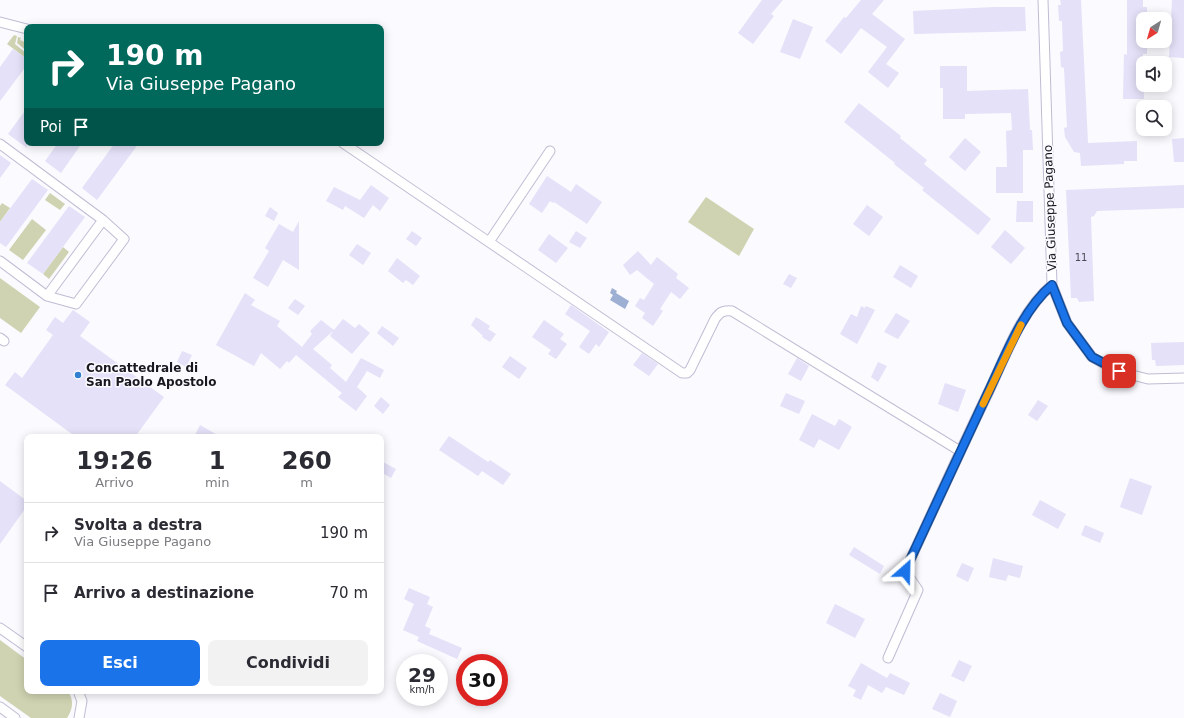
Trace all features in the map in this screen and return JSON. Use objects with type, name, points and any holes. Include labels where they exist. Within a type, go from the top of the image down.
[{"type":"street","name":"Via Giuseppe Pagano","points":[[1043,0],[1052,285],[1067,323],[1092,357],[1110,367],[1128,374],[1148,379],[1184,378]]},
{"type":"street","points":[[0,22],[24,28]]},
{"type":"street","points":[[0,144],[103,220],[124,239],[76,304],[47,296],[0,261]]},
{"type":"street","points":[[347,146],[682,373],[687,373],[690,370],[719,313],[725,310],[732,311],[960,450]]},
{"type":"street","points":[[488,242],[550,151]]},
{"type":"street","points":[[47,296],[103,220]]},
{"type":"street","points":[[888,658],[918,590],[905,571],[960,450],[1021,324],[1042,294],[1052,285]]},
{"type":"street","points":[[0,628],[24,645]]},
{"type":"street","points":[[79,694],[82,701],[79,718]]},
{"type":"street","points":[[0,707],[15,718]]},
{"type":"green space","points":[[14,35],[17,36],[15,44],[24,52],[24,57],[7,44]]},
{"type":"green space","points":[[18,37],[21,38],[20,40],[24,42],[24,49],[17,43]]},
{"type":"green space","points":[[50,193],[65,204],[60,210],[45,200]]},
{"type":"green space","points":[[706,197],[754,229],[739,256],[688,222]]},
{"type":"green space","points":[[2,203],[10,208],[0,222],[0,206]]},
{"type":"green space","points":[[32,219],[46,230],[23,260],[9,250]]},
{"type":"green space","points":[[63,247],[69,252],[49,279],[43,274]]},
{"type":"green space","points":[[0,278],[40,307],[21,333],[0,318]]},
{"type":"green space","points":[[0,640],[24,658],[24,694],[69,694],[72,704],[71,711],[67,718],[31,718],[0,696]]},
{"type":"water","points":[[612,288],[617,291],[616,293],[629,301],[625,309],[610,300],[613,295],[610,293]]},
{"type":"building","points":[[762,0],[783,0],[771,14],[774,16],[753,44],[738,33]]},
{"type":"building","points":[[861,0],[884,0],[872,14],[905,39],[886,64],[899,73],[888,88],[868,72],[887,47],[861,28],[841,54],[825,41],[844,17],[846,18]]},
{"type":"building","points":[[1060,0],[1081,0],[1088,143],[1137,141],[1137,161],[1124,161],[1124,164],[1081,166],[1080,153],[1074,152],[1065,137],[1064,128],[1067,127],[1064,68],[1061,67],[1060,52],[1063,51],[1062,21],[1059,21],[1058,5],[1061,5]]},
{"type":"building","points":[[1127,0],[1143,0],[1143,7],[1147,7],[1147,12],[1136,12],[1136,48],[1147,48],[1147,54],[1143,54],[1143,56],[1136,56],[1136,92],[1144,92],[1144,99],[1123,99],[1124,54],[1127,55]]},
{"type":"building","points":[[1172,0],[1184,0],[1184,58],[1169,56],[1169,48],[1172,48]]},
{"type":"building","points":[[1025,7],[1026,31],[914,34],[913,11]]},
{"type":"building","points":[[793,19],[813,27],[800,59],[780,52]]},
{"type":"building","points":[[13,49],[24,57],[24,69],[0,101],[0,67]]},
{"type":"building","points":[[940,66],[967,66],[967,91],[1028,89],[1030,130],[1032,130],[1033,150],[1023,150],[1023,193],[996,193],[996,167],[1007,167],[1006,131],[1012,130],[1011,113],[965,114],[965,119],[943,119],[943,88],[940,88]]},
{"type":"building","points":[[859,103],[901,136],[900,138],[927,160],[924,164],[991,219],[978,235],[922,190],[924,188],[844,122]]},
{"type":"building","points":[[24,112],[24,146],[8,134]]},
{"type":"building","points":[[965,138],[981,152],[965,171],[949,157]]},
{"type":"building","points":[[1184,138],[1184,162],[1174,162],[1172,139]]},
{"type":"building","points":[[56,146],[80,146],[61,173],[45,161]]},
{"type":"building","points":[[113,146],[137,146],[97,200],[82,188]]},
{"type":"building","points":[[0,155],[11,163],[0,178]]},
{"type":"building","points":[[547,176],[571,192],[576,184],[602,202],[587,224],[554,202],[553,203],[550,201],[542,213],[529,204]]},
{"type":"building","points":[[32,179],[48,190],[6,247],[0,243],[0,222]]},
{"type":"building","points":[[371,185],[389,198],[380,211],[373,205],[364,218],[345,206],[343,210],[326,201],[334,187],[360,200]]},
{"type":"building","points":[[1184,185],[1184,208],[1097,211],[1094,216],[1091,217],[1094,301],[1079,302],[1077,298],[1071,298],[1066,190]]},
{"type":"building","points":[[1017,201],[1033,201],[1033,222],[1016,222]]},
{"type":"building","points":[[867,205],[883,217],[869,236],[853,224]]},
{"type":"building","points":[[69,206],[85,217],[43,274],[27,263]]},
{"type":"building","points":[[270,207],[278,213],[274,221],[265,216]]},
{"type":"building","points":[[299,221],[299,270],[283,260],[268,287],[253,278],[269,251],[265,248],[279,224],[293,232]]},
{"type":"building","points":[[1005,230],[1025,248],[1011,264],[991,247]]},
{"type":"building","points":[[412,231],[422,238],[416,246],[406,239]]},
{"type":"building","points":[[576,231],[587,238],[580,248],[569,242]]},
{"type":"building","points":[[549,234],[568,248],[556,263],[538,250]]},
{"type":"building","points":[[357,244],[371,253],[363,265],[349,255]]},
{"type":"building","points":[[638,251],[651,265],[657,257],[678,274],[676,278],[689,288],[680,299],[671,292],[660,309],[663,311],[653,326],[642,318],[645,313],[635,306],[640,298],[644,300],[654,284],[637,270],[630,275],[623,265]]},
{"type":"building","points":[[397,258],[420,276],[413,285],[406,280],[403,283],[388,271]]},
{"type":"building","points":[[900,265],[918,276],[911,288],[893,277]]},
{"type":"building","points":[[789,274],[797,278],[791,288],[783,284]]},
{"type":"building","points":[[245,293],[255,300],[251,305],[280,321],[277,326],[302,347],[312,334],[310,331],[321,320],[334,330],[343,319],[355,328],[359,324],[370,333],[352,354],[330,336],[333,331],[313,349],[332,365],[330,368],[346,382],[361,358],[384,370],[380,378],[367,371],[357,387],[367,396],[356,411],[338,397],[342,393],[296,355],[289,363],[287,361],[280,369],[261,353],[254,366],[216,345]]},
{"type":"building","points":[[295,299],[305,306],[298,315],[288,308]]},
{"type":"building","points":[[571,305],[609,332],[599,347],[596,344],[589,354],[579,347],[590,331],[565,314]]},
{"type":"building","points":[[861,306],[865,308],[866,306],[875,310],[857,344],[840,334],[851,314],[857,317]]},
{"type":"building","name":"Concattedrale di San Paolo Apostolo","points":[[73,310],[90,322],[80,336],[164,397],[137,434],[72,434],[5,385],[15,372],[22,378],[53,335],[46,330],[55,317],[63,323]]},
{"type":"building","points":[[896,313],[910,321],[898,339],[884,332]]},
{"type":"building","points":[[476,317],[490,326],[488,329],[496,334],[490,342],[482,337],[483,336],[471,325]]},
{"type":"building","points":[[544,320],[564,334],[560,339],[567,344],[556,359],[548,354],[551,350],[532,337]]},
{"type":"building","points":[[382,326],[399,338],[393,346],[377,333]]},
{"type":"building","points":[[1184,342],[1184,365],[1156,366],[1155,360],[1152,360],[1151,343]]},
{"type":"building","points":[[182,351],[192,355],[186,367],[177,362]]},
{"type":"building","points":[[642,353],[658,364],[649,376],[633,365]]},
{"type":"building","points":[[510,356],[527,368],[519,379],[502,367]]},
{"type":"building","points":[[797,358],[809,366],[801,381],[788,374]]},
{"type":"building","points":[[878,362],[887,366],[878,382],[871,377]]},
{"type":"building","points":[[945,383],[966,390],[958,412],[938,404]]},
{"type":"building","points":[[786,393],[805,401],[799,414],[780,406]]},
{"type":"building","points":[[381,397],[390,405],[383,414],[374,406]]},
{"type":"building","points":[[1038,400],[1048,406],[1037,421],[1028,415]]},
{"type":"building","points":[[812,414],[835,426],[839,419],[852,427],[839,450],[819,439],[814,448],[799,440]]},
{"type":"building","points":[[200,425],[216,434],[196,434]]},
{"type":"building","points":[[449,436],[488,462],[490,460],[511,474],[503,485],[482,471],[478,476],[439,450]]},
{"type":"building","points":[[384,463],[396,469],[391,478],[384,474]]},
{"type":"building","points":[[1130,478],[1152,486],[1142,515],[1120,507]]},
{"type":"building","points":[[0,481],[24,499],[24,510],[0,544]]},
{"type":"building","points":[[1040,500],[1066,514],[1058,529],[1032,515]]},
{"type":"building","points":[[1085,525],[1104,533],[1100,543],[1081,535]]},
{"type":"building","points":[[854,547],[884,566],[880,574],[849,555]]},
{"type":"building","points":[[993,558],[1023,566],[1020,578],[1008,575],[1006,581],[989,577]]},
{"type":"building","points":[[962,563],[974,568],[968,582],[956,576]]},
{"type":"building","points":[[409,588],[430,597],[427,604],[433,607],[425,626],[431,629],[429,634],[462,648],[459,654],[456,654],[456,659],[417,641],[419,637],[403,630],[414,604],[404,599]]},
{"type":"building","points":[[835,604],[865,619],[855,638],[826,623]]},
{"type":"building","points":[[959,660],[972,666],[964,682],[951,676]]},
{"type":"building","points":[[861,663],[887,678],[890,673],[910,683],[904,695],[886,687],[882,693],[868,685],[861,700],[853,696],[856,690],[848,686]]},
{"type":"building","points":[[940,693],[957,701],[950,717],[932,709]]},
{"type":"slow traffic","points":[[983,404],[1021,325]]},
{"type":"place","name":"Concattedrale di San Paolo Apostolo","points":[[78,375]]},
{"type":"route","points":[[905,571],[960,450],[1021,324],[1042,294],[1052,285],[1067,323],[1092,357],[1119,371]]}]
